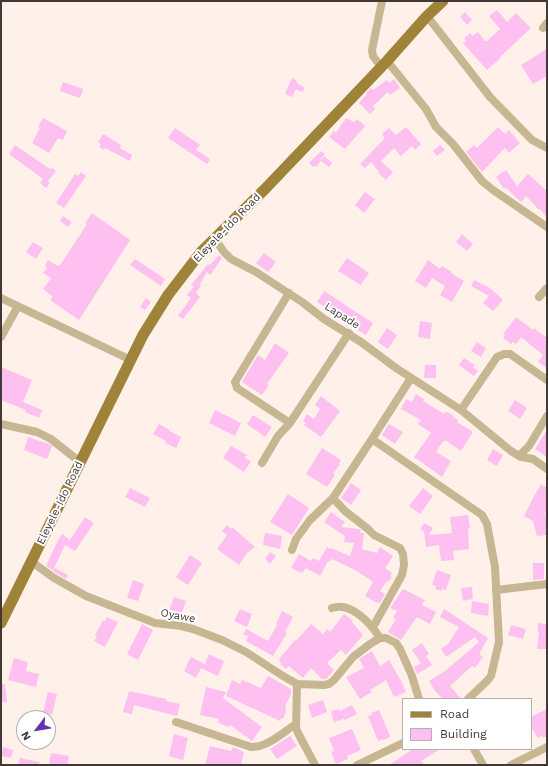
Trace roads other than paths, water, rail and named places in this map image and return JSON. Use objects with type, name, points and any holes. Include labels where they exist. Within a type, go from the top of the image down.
[{"type":"main road","name":"Eleyele-Ido Road","points":[[1,623],[130,360],[143,335],[168,295],[201,252],[265,189],[384,64],[427,16],[443,1]]},
{"type":"street","points":[[382,1],[372,56],[384,64],[426,109],[436,127],[453,144],[482,181],[547,227]]},
{"type":"street","points":[[427,16],[490,97],[532,140],[547,148]]},
{"type":"street","name":"Lapade","points":[[215,238],[231,259],[256,272],[324,319],[349,333],[411,378],[461,410],[511,451],[519,456],[534,459],[547,469]]},
{"type":"street","points":[[539,297],[547,288]]},
{"type":"street","points":[[288,293],[235,382],[235,385],[237,388],[290,423]]},
{"type":"street","points":[[1,298],[130,360]]},
{"type":"street","points":[[1,337],[18,306]]},
{"type":"street","points":[[262,463],[278,436],[290,423],[349,333]]},
{"type":"street","points":[[461,410],[497,357],[504,354],[510,354],[547,380]]},
{"type":"street","points":[[292,550],[296,539],[310,520],[333,498],[411,378]]},
{"type":"street","points":[[519,456],[529,446],[547,416]]},
{"type":"street","points":[[1,424],[37,432],[51,439],[80,462]]},
{"type":"street","points":[[372,439],[482,515],[487,524],[495,567],[499,642],[491,676],[469,698]]},
{"type":"street","points":[[333,498],[345,511],[374,535],[400,548],[404,554],[402,575],[373,627]]},
{"type":"street","name":"Oyawe","points":[[32,562],[54,578],[86,596],[155,623],[193,629],[222,640],[246,652],[298,684]]},
{"type":"street","points":[[496,590],[547,584]]},
{"type":"street","points":[[332,608],[339,605],[364,618],[373,627],[380,638]]},
{"type":"street","points":[[315,765],[299,735],[296,724],[298,684],[329,684],[353,657],[380,638],[386,638],[391,639],[400,649],[412,676],[419,698]]},
{"type":"street","points":[[176,722],[252,747],[258,747],[266,744],[296,724]]},
{"type":"street","points":[[357,765],[366,763],[402,744]]},
{"type":"street","points":[[511,765],[547,747]]},
{"type":"street","points":[[475,750],[483,765]]}]
